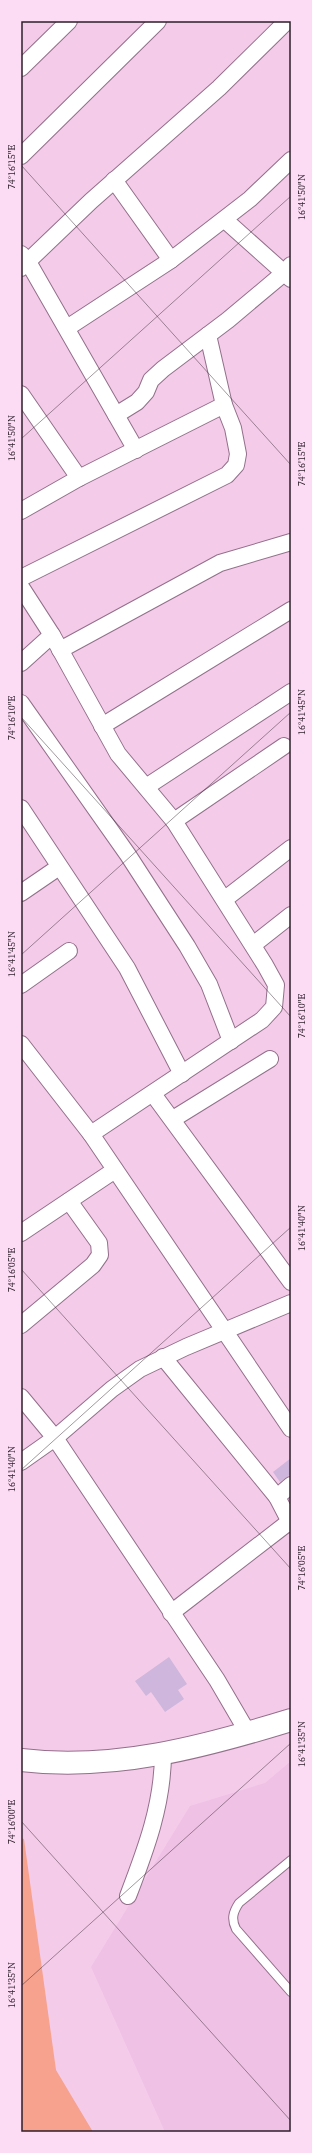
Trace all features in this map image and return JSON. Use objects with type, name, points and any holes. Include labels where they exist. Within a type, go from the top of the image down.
[{"type":"main road","points":[[21,1760],[45,1763],[91,1764],[188,1749],[291,1720]]},
{"type":"street","points":[[21,68],[69,21]]},
{"type":"street","points":[[21,156],[158,21]]},
{"type":"street","points":[[136,450],[67,328],[23,261],[219,88],[287,21]]},
{"type":"street","points":[[67,328],[172,260],[225,220],[291,160]]},
{"type":"street","points":[[114,180],[172,260]]},
{"type":"street","points":[[116,414],[137,402],[146,392],[152,380],[163,369],[289,273],[225,220]]},
{"type":"street","points":[[21,578],[227,475],[236,465],[238,454],[233,428],[224,405],[208,335]]},
{"type":"street","points":[[21,394],[79,478]]},
{"type":"street","points":[[21,511],[79,478],[224,405]]},
{"type":"street","points":[[60,650],[220,563],[291,542]]},
{"type":"street","points":[[21,587],[52,635],[118,754],[174,821],[225,899],[276,985],[274,1007],[262,1020],[91,1134]]},
{"type":"street","points":[[102,726],[291,610]]},
{"type":"street","points":[[21,663],[52,635]]},
{"type":"street","points":[[146,787],[291,692]]},
{"type":"street","points":[[21,703],[128,855],[187,946],[209,984],[231,1041]]},
{"type":"street","points":[[174,821],[284,746]]},
{"type":"street","points":[[21,808],[58,867],[127,968],[182,1074]]},
{"type":"street","points":[[225,899],[291,848]]},
{"type":"street","points":[[21,893],[58,867]]},
{"type":"street","points":[[253,945],[291,915]]},
{"type":"street","points":[[21,985],[70,950]]},
{"type":"street","points":[[21,1044],[91,1134],[291,1429]]},
{"type":"street","points":[[173,1120],[270,1059]]},
{"type":"street","points":[[153,1094],[291,1282]]},
{"type":"street","points":[[21,1233],[115,1170]]},
{"type":"street","points":[[21,1325],[93,1265],[100,1255],[99,1243],[69,1201]]},
{"type":"street","points":[[21,1462],[55,1438],[112,1389],[163,1357],[223,1330],[291,1303]]},
{"type":"street","points":[[163,1357],[277,1497],[290,1523],[171,1613]]},
{"type":"street","points":[[21,1397],[55,1438],[217,1680],[248,1733]]},
{"type":"street","points":[[277,1497],[291,1485]]},
{"type":"street","points":[[128,1896],[148,1844],[155,1817],[163,1772],[163,1753]]},
{"type":"lane","points":[[291,1860],[239,1903],[234,1910],[232,1921],[236,1929],[291,1992]]},
{"type":"shaded area","points":[[291,1761],[291,2132],[165,2132],[91,1967],[190,1806],[265,1783]]},
{"type":"shaded area","points":[[21,1838],[24,1839],[56,2070],[93,2132],[21,2132]]},
{"type":"building","points":[[291,1458],[291,1474],[280,1482],[273,1472]]},
{"type":"building","points":[[169,1657],[187,1684],[178,1690],[184,1699],[165,1712],[151,1692],[146,1696],[135,1681]]}]
